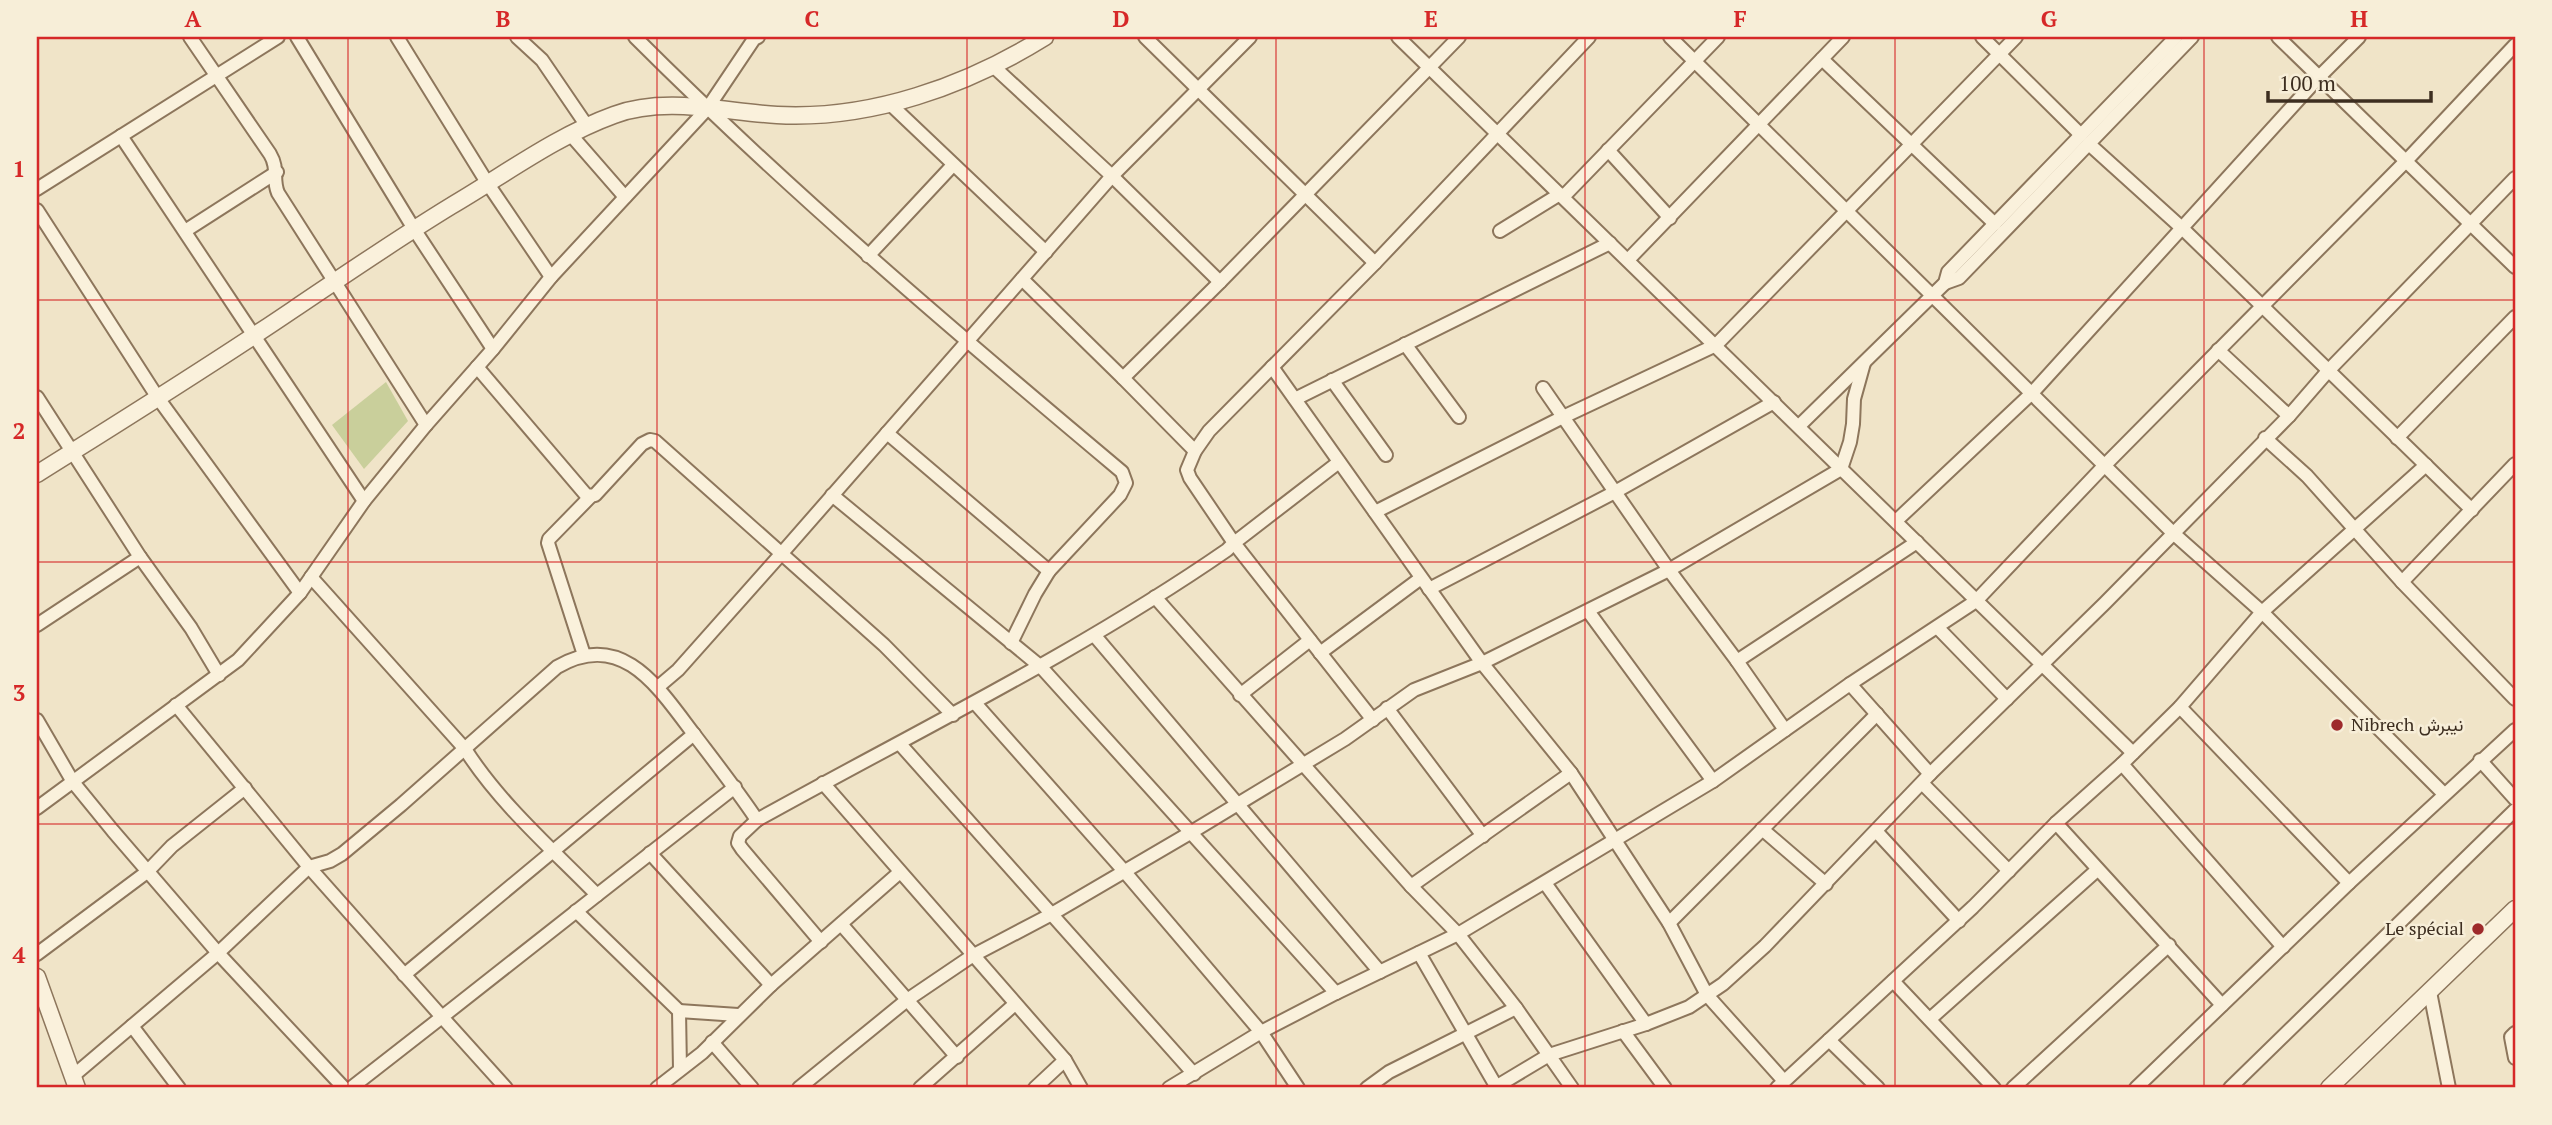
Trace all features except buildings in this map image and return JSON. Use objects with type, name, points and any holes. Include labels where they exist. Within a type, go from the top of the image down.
[{"type":"street","points":[[190,37],[270,154],[277,172],[275,186],[278,193],[426,425]]},
{"type":"street","points":[[37,189],[278,37]]},
{"type":"street","points":[[297,37],[414,229],[493,349]]},
{"type":"street","points":[[397,37],[488,184],[551,276]]},
{"type":"street","points":[[517,37],[542,60],[587,126]]},
{"type":"street","points":[[635,37],[707,109],[868,256],[1122,472],[1126,483],[1120,495],[1049,572],[1011,643]]},
{"type":"street","points":[[37,808],[238,660],[300,593],[364,501],[551,276],[707,109],[755,37]]},
{"type":"street","points":[[37,474],[255,335],[414,229],[587,126],[638,108],[665,106],[802,115],[859,109],[955,83],[993,66],[1045,37]]},
{"type":"street","points":[[1145,37],[1375,263]]},
{"type":"street","points":[[658,687],[678,670],[782,554],[1112,176],[1250,37]]},
{"type":"street","points":[[1398,37],[2133,753]]},
{"type":"street","points":[[1123,378],[1459,37]]},
{"type":"street","points":[[1373,720],[1234,543],[1187,470],[1195,451],[1209,431],[1375,263],[1589,37]]},
{"type":"street","points":[[1670,37],[2173,533],[2262,612],[2444,794]]},
{"type":"street","points":[[1500,232],[1562,196],[1718,37]]},
{"type":"street","points":[[1628,260],[1843,37]]},
{"type":"street","points":[[1982,37],[2472,510]]},
{"type":"street","points":[[1374,512],[1563,417],[1716,345],[2016,37]]},
{"type":"street","points":[[1798,426],[1945,283],[1959,278],[2176,37]]},
{"type":"street","points":[[1945,283],[1948,272],[1995,224],[2192,37]]},
{"type":"street","points":[[2278,37],[2515,267]]},
{"type":"street","points":[[1896,521],[2033,392],[2319,77],[2359,37]]},
{"type":"street","points":[[1168,1088],[1261,1032],[1458,934],[1617,841],[1713,781],[1850,684],[1976,601],[2105,465],[2406,161],[2515,45]]},
{"type":"street","points":[[1822,59],[1995,224]]},
{"type":"street","points":[[993,66],[1112,176],[1220,282]]},
{"type":"street","points":[[889,103],[1046,252]]},
{"type":"street","points":[[571,135],[625,197]]},
{"type":"street","points":[[121,136],[364,501]]},
{"type":"street","points":[[1608,150],[1670,218]]},
{"type":"street","points":[[868,256],[953,165]]},
{"type":"street","points":[[185,231],[277,172]]},
{"type":"street","points":[[1419,953],[1495,1087],[1549,1055],[1646,1024],[1689,1007],[1723,984],[1765,946],[1926,778],[2289,416],[2328,371],[2515,178]]},
{"type":"street","points":[[37,210],[158,398],[300,593]]},
{"type":"street","points":[[1295,399],[1610,243]]},
{"type":"street","points":[[1022,279],[1195,451]]},
{"type":"street","points":[[2398,438],[2515,317]]},
{"type":"street","points":[[1405,344],[1460,417]]},
{"type":"street","points":[[2218,350],[2289,416]]},
{"type":"street","points":[[799,1088],[907,1000],[972,956],[1050,915],[1190,833],[1373,720],[1414,690],[1482,663],[1669,570],[1841,469],[1850,442],[1854,399],[1864,362]]},
{"type":"street","points":[[477,367],[587,496],[592,496]]},
{"type":"street","points":[[1272,367],[1482,663],[1571,773],[1668,923],[1707,995],[1781,1085],[1959,921],[2056,823],[2180,707],[2262,612],[2426,465]]},
{"type":"street","points":[[1332,380],[1385,455]]},
{"type":"street","points":[[1543,388],[1669,570],[1785,730]]},
{"type":"street","points":[[37,397],[140,557],[191,628],[219,675]]},
{"type":"street","points":[[1429,589],[1615,492],[1774,402]]},
{"type":"street","points":[[887,433],[1049,572]]},
{"type":"street","points":[[2265,438],[2307,476],[2402,582],[2515,699]]},
{"type":"street","points":[[584,655],[548,544],[549,539],[642,444],[650,440],[655,441],[884,645],[953,715]]},
{"type":"street","points":[[821,942],[738,843],[740,836],[757,820],[1095,636],[1200,569],[1339,462]]},
{"type":"street","points":[[2402,582],[2515,464]]},
{"type":"street","points":[[832,495],[1041,667],[1336,993]]},
{"type":"street","points":[[1737,661],[1917,542]]},
{"type":"street","points":[[37,625],[140,557]]},
{"type":"street","points":[[311,577],[465,749],[488,780],[597,895]]},
{"type":"street","points":[[1320,653],[1421,578]]},
{"type":"street","points":[[1155,597],[1411,886],[1458,934],[1516,1008],[1572,1088]]},
{"type":"street","points":[[1588,611],[1713,781]]},
{"type":"street","points":[[1938,628],[2007,699]]},
{"type":"street","points":[[1095,636],[1380,972]]},
{"type":"street","points":[[1240,695],[1310,640]]},
{"type":"street","points":[[37,977],[75,1082],[132,1026],[218,953],[309,867],[330,861],[342,854],[557,667],[584,655],[601,653],[615,657],[635,666],[658,687],[757,820]]},
{"type":"street","points":[[1850,684],[1877,714],[1926,778],[2009,871]]},
{"type":"street","points":[[975,703],[1124,871],[1261,1032],[1298,1088]]},
{"type":"street","points":[[176,705],[309,867],[506,1088]]},
{"type":"street","points":[[2180,707],[2349,883]]},
{"type":"street","points":[[1387,708],[1483,836]]},
{"type":"street","points":[[1668,923],[1877,714]]},
{"type":"street","points":[[37,720],[73,782],[147,872],[218,953],[344,1088]]},
{"type":"street","points":[[2136,1088],[2349,883],[2515,730]]},
{"type":"street","points":[[404,975],[694,734]]},
{"type":"street","points":[[900,744],[1194,1074]]},
{"type":"street","points":[[2480,760],[2515,799]]},
{"type":"street","points":[[2122,764],[2283,947]]},
{"type":"street","points":[[1411,886],[1571,773]]},
{"type":"street","points":[[823,783],[1065,1060],[1082,1088]]},
{"type":"street","points":[[351,1088],[735,787]]},
{"type":"street","points":[[37,954],[147,872],[172,846],[245,788]]},
{"type":"street","points":[[2230,1088],[2515,810]]},
{"type":"street","points":[[2056,823],[2222,1005]]},
{"type":"street","points":[[1762,829],[1826,884]]},
{"type":"street","points":[[1877,831],[1959,921]]},
{"type":"street","points":[[650,853],[771,985]]},
{"type":"street","points":[[1930,1019],[2097,870]]},
{"type":"street","points":[[657,1088],[712,1042],[771,985],[900,872]]},
{"type":"street","points":[[1545,883],[1646,1024]]},
{"type":"street","points":[[2329,1088],[2515,909]]},
{"type":"street","points":[[576,911],[679,1012],[738,1015]]},
{"type":"street","points":[[841,924],[957,1057]]},
{"type":"street","points":[[2013,1088],[2169,945]]},
{"type":"street","points":[[1894,981],[1994,1088]]},
{"type":"street","points":[[2430,992],[2449,1088]]},
{"type":"street","points":[[920,1088],[1015,1004]]},
{"type":"street","points":[[1367,1088],[1414,1059],[1467,1035],[1516,1008]]},
{"type":"street","points":[[679,1012],[680,1069]]},
{"type":"street","points":[[132,1026],[179,1088]]},
{"type":"street","points":[[1623,1031],[1665,1088]]},
{"type":"street","points":[[2515,1032],[2511,1037],[2515,1058]]},
{"type":"street","points":[[1829,1040],[1878,1088]]},
{"type":"street","points":[[712,1042],[751,1088]]},
{"type":"street","points":[[1035,1088],[1065,1060]]},
{"type":"green space","points":[[386,382],[408,421],[364,469],[332,425]]},
{"type":"place","name":"Nibrech نيبرش","points":[[2337,725]]},
{"type":"place","name":"Le spécial","points":[[2478,929]]}]
